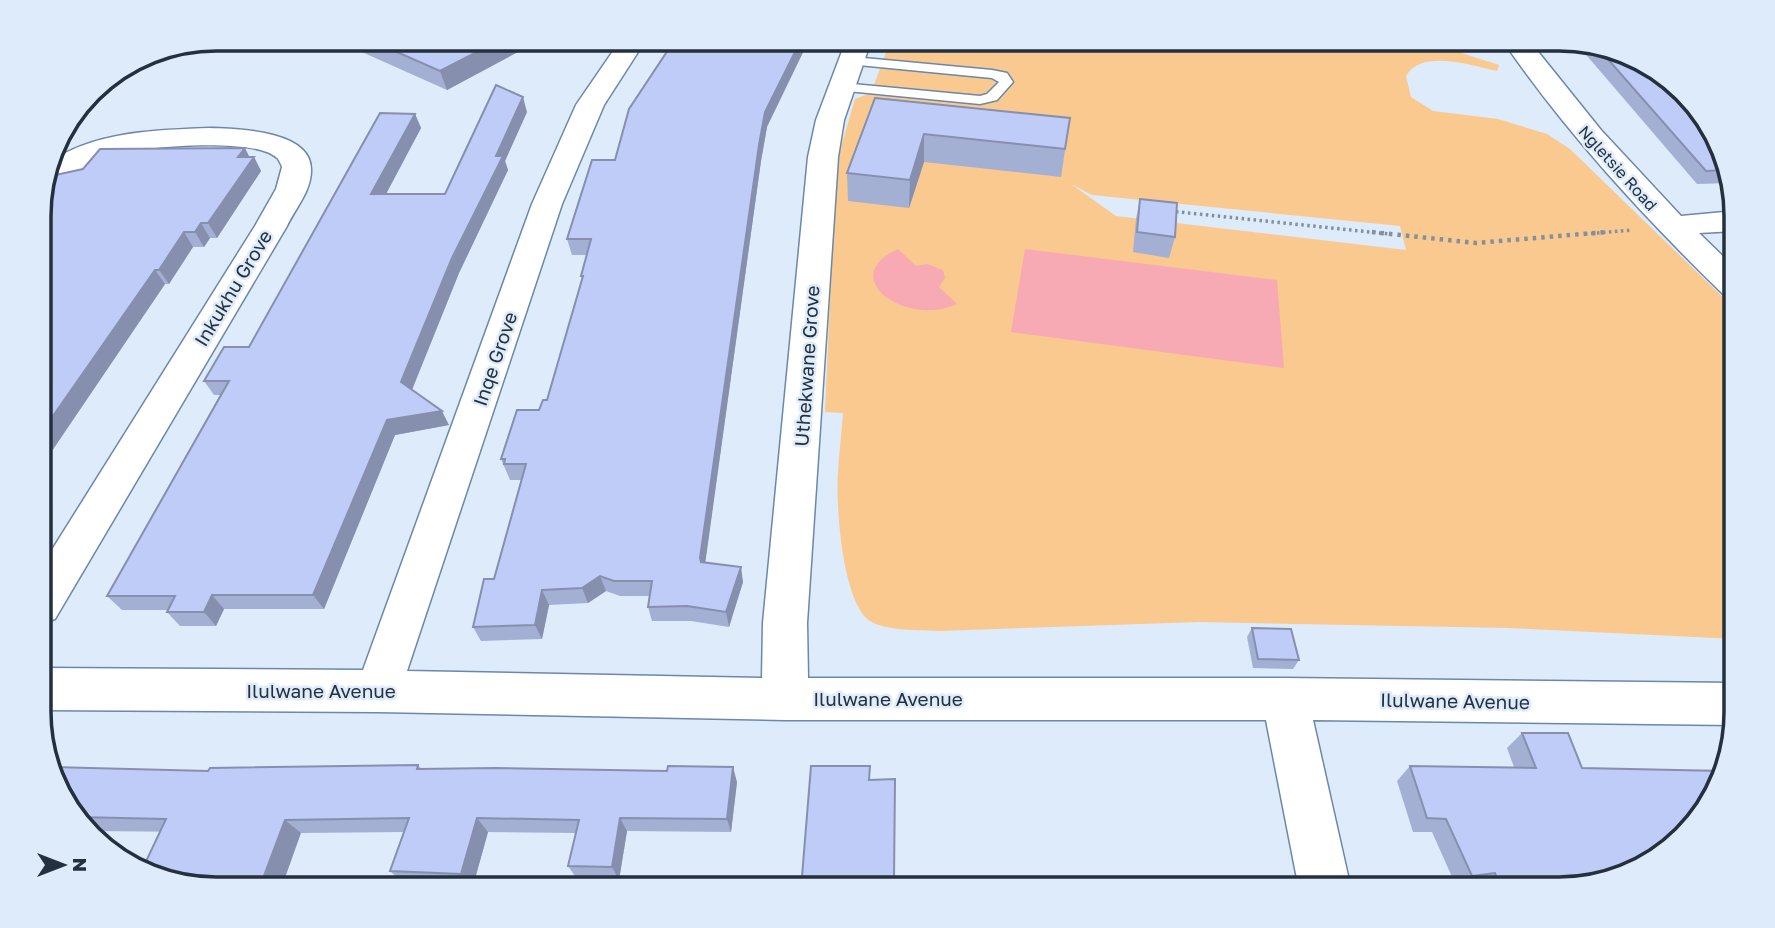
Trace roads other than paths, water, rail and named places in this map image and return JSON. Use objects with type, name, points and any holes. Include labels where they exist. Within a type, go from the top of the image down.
[{"type":"street","name":"Inqe Grove","points":[[378,691],[547,204],[590,105],[626,51]]},
{"type":"street","name":"Ngletsie Road","points":[[1523,51],[1580,126],[1671,226],[1724,276]]},
{"type":"street","name":"Uthekwane Grove","points":[[785,699],[785,623],[812,309],[817,214],[830,120],[852,62]]},
{"type":"street","name":"Inkukhu Grove","points":[[51,588],[271,226],[292,184],[297,167],[294,159],[285,150],[271,143],[245,138],[176,137],[134,141],[99,149],[76,158],[57,171]]},
{"type":"street","points":[[1671,226],[1724,222]]},
{"type":"street","name":"Ilulwane Avenue","points":[[51,690],[378,691],[785,699],[1284,699],[1724,704]]},
{"type":"street","points":[[1284,699],[1322,877]]},
{"type":"lane","points":[[852,62],[992,74],[1002,76],[1006,82],[992,97],[980,100],[852,62]]}]
